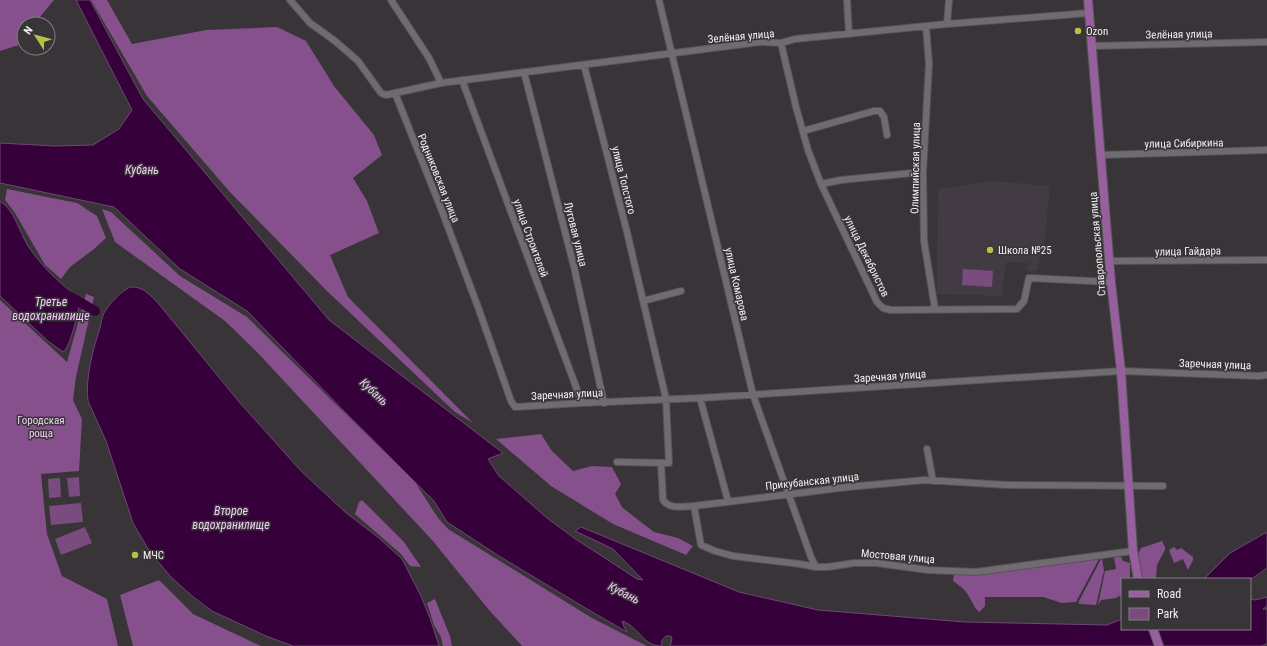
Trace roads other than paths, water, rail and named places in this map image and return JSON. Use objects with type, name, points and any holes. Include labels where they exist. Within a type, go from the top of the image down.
[{"type":"main road","name":"Ставропольская улица","points":[[1088,0],[1111,282],[1121,371],[1130,486],[1133,551],[1138,578]]},
{"type":"main road","points":[[1153,630],[1158,646]]},
{"type":"street","points":[[290,0],[310,23],[335,41],[358,61],[381,93],[386,95],[395,93]]},
{"type":"street","points":[[391,0],[429,58],[441,83]]},
{"type":"street","name":"улица Комарова","points":[[659,0],[753,395],[811,557],[816,567]]},
{"type":"street","points":[[847,0],[849,34]]},
{"type":"street","points":[[947,24],[949,0]]},
{"type":"street","name":"Зелёная улица","points":[[395,93],[462,80],[760,42],[781,43],[795,39],[947,24],[1089,13]]},
{"type":"street","name":"Олимпийская улица","points":[[926,27],[929,64],[923,172],[924,241],[935,309]]},
{"type":"street","name":"Зелёная улица","points":[[1092,46],[1267,42]]},
{"type":"street","name":"улица Декабристов","points":[[781,43],[808,150],[821,184],[877,302],[883,308],[891,310],[1017,309],[1024,301],[1029,278],[1111,282]]},
{"type":"street","name":"улица Толстого","points":[[584,65],[666,399],[669,463],[661,463]]},
{"type":"street","name":"Луговая улица","points":[[524,72],[574,267],[604,403]]},
{"type":"street","name":"улица Строителей","points":[[462,80],[582,403]]},
{"type":"street","name":"Родниковская улица","points":[[395,93],[478,307],[510,401],[515,407]]},
{"type":"street","points":[[803,131],[874,111],[880,111],[884,117],[887,135]]},
{"type":"street","name":"улица Сибиркина","points":[[1101,155],[1267,150]]},
{"type":"street","points":[[821,184],[841,180],[923,172]]},
{"type":"street","name":"улица Гайдара","points":[[1110,261],[1267,260]]},
{"type":"street","points":[[643,301],[681,290]]},
{"type":"street","name":"Заречная улица","points":[[515,407],[753,395],[1121,371],[1259,376],[1267,375]]},
{"type":"street","points":[[700,398],[728,501]]},
{"type":"street","points":[[927,449],[933,481]]},
{"type":"street","points":[[617,462],[661,463]]},
{"type":"street","name":"Прикубанская улица","points":[[661,463],[664,500],[667,505],[673,507],[694,506],[848,487],[933,481],[1007,485],[1130,486]]},
{"type":"street","points":[[1130,486],[1163,486]]},
{"type":"street","name":"Мостовая улица","points":[[694,506],[701,545],[733,556],[816,567],[828,567],[854,563],[876,563],[928,570],[976,572],[1133,551]]},
{"type":"water","name":"Кубань","points":[[76,0],[90,0],[143,99],[329,320],[503,453],[488,459],[499,476],[547,518],[574,538],[637,579],[643,580],[613,549],[575,531],[581,527],[739,592],[818,610],[965,622],[1107,625],[1121,619],[1121,630],[1251,630],[1251,599],[1255,600],[1267,597],[1267,606],[1263,609],[1267,609],[1267,644],[1261,646],[670,646],[672,640],[671,636],[666,636],[662,640],[662,646],[650,643],[628,624],[622,621],[627,632],[499,556],[447,522],[434,501],[247,311],[180,269],[114,207],[0,183],[0,143],[54,146],[93,145],[119,129],[132,110]]},
{"type":"water","name":"Третье водохранилище","points":[[0,201],[13,216],[28,246],[40,261],[59,281],[81,299],[69,343],[63,352],[48,341],[0,296]]},
{"type":"water","name":"Второе водохранилище","points":[[130,287],[139,288],[149,294],[158,303],[240,403],[301,471],[345,512],[379,538],[402,559],[421,596],[439,646],[293,646],[266,636],[212,611],[192,596],[171,577],[150,552],[133,523],[106,441],[88,401],[87,392],[90,364],[103,315],[109,305],[122,292]]},
{"type":"water","points":[[1267,532],[1267,568],[1251,579],[1251,578],[1205,578],[1230,553]]},
{"type":"waterway","points":[[69,296],[95,311]]},
{"type":"place","name":"Ozon","points":[[1078,31]]},
{"type":"place","name":"Школа №25","points":[[990,250]]},
{"type":"place","name":"МЧС","points":[[135,555]]},
{"type":"park label","name":"Городская роща","points":[[41,426]]}]
